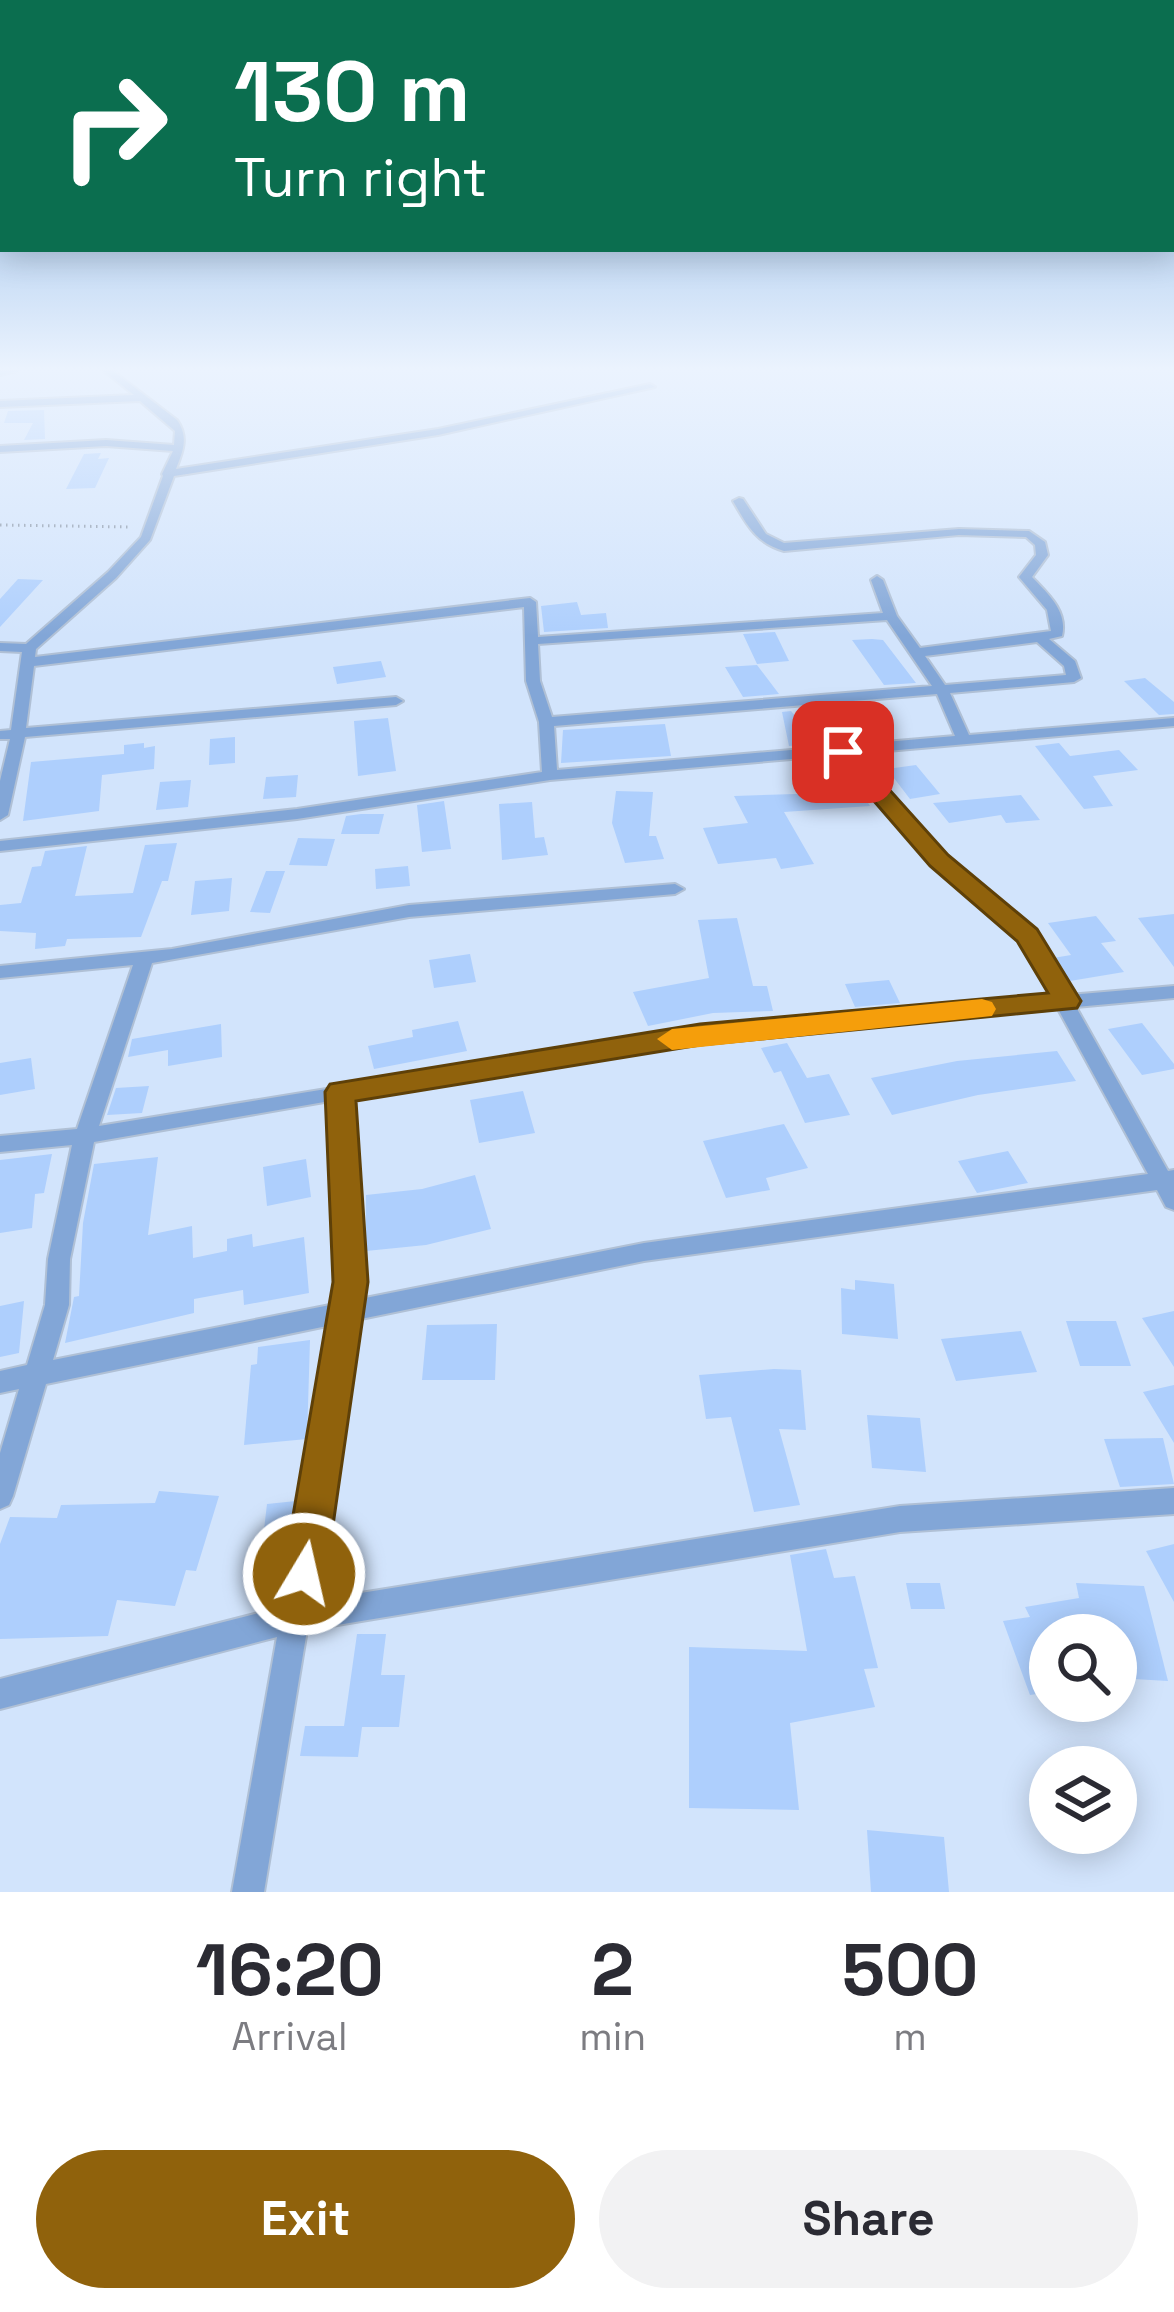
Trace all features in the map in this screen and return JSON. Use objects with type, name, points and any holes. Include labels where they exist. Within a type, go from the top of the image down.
[{"type":"street","points":[[0,815],[30,655],[146,538],[174,459]]},
{"type":"street","points":[[167,474],[260,459]]},
{"type":"street","points":[[739,501],[761,537],[769,545],[784,547],[959,532],[1028,534],[1038,539],[1044,551],[1042,560],[1025,577],[1056,612],[1057,633],[915,653]]},
{"type":"street","points":[[877,580],[891,616],[943,692],[964,741]]},
{"type":"street","points":[[0,647],[30,655],[530,602],[533,681],[546,722],[550,775]]},
{"type":"street","points":[[531,641],[891,616]]},
{"type":"street","points":[[546,722],[1074,678],[1070,664],[1040,638]]},
{"type":"street","points":[[0,735],[396,701]]},
{"type":"street","points":[[0,846],[297,814],[550,775],[1174,722]]},
{"type":"street","points":[[0,1382],[644,1252],[1170,1187],[1027,936],[939,861],[843,752]]},
{"type":"street","points":[[0,972],[145,958],[409,911],[675,889]]},
{"type":"street","points":[[0,1496],[57,1305],[59,1259],[85,1136],[145,958]]},
{"type":"street","points":[[0,1144],[85,1136],[700,1035],[1174,992]]},
{"type":"street","points":[[248,1892],[298,1618],[350,1282],[340,1092]]},
{"type":"street","points":[[0,1694],[298,1618],[900,1519],[1174,1501]]},
{"type":"path","points":[[0,525],[149,527]]},
{"type":"building","points":[[81,459],[108,459],[95,488],[66,489]]},
{"type":"building","points":[[18,579],[43,580],[0,627],[0,599]]},
{"type":"building","points":[[577,602],[581,615],[606,613],[608,628],[544,632],[541,606]]},
{"type":"building","points":[[775,632],[789,661],[757,664],[743,634]]},
{"type":"building","points":[[852,640],[883,640],[916,683],[884,685]]},
{"type":"building","points":[[381,661],[386,677],[337,684],[333,667]]},
{"type":"building","points":[[757,665],[779,694],[743,697],[725,667]]},
{"type":"building","points":[[1145,678],[1174,702],[1174,714],[1159,715],[1124,681]]},
{"type":"building","points":[[791,711],[797,718],[823,717],[832,742],[789,746],[782,712]]},
{"type":"building","points":[[388,718],[396,771],[358,776],[354,721]]},
{"type":"building","points":[[665,724],[671,756],[561,763],[563,730]]},
{"type":"building","points":[[235,737],[235,763],[209,765],[210,739]]},
{"type":"building","points":[[144,743],[144,748],[155,746],[154,769],[102,775],[99,811],[23,821],[31,762],[124,754],[124,745]]},
{"type":"building","points":[[1059,743],[1070,756],[1119,750],[1138,770],[1093,776],[1113,806],[1084,809],[1035,746]]},
{"type":"building","points":[[916,765],[940,794],[910,799],[887,769]]},
{"type":"building","points":[[298,775],[296,797],[263,799],[266,777]]},
{"type":"building","points":[[191,780],[188,807],[156,810],[160,782]]},
{"type":"building","points":[[858,787],[870,806],[784,812],[814,864],[781,869],[776,858],[718,864],[703,828],[748,823],[734,796],[829,793]]},
{"type":"building","points":[[616,791],[653,792],[649,836],[656,836],[664,859],[625,863],[612,823]]},
{"type":"building","points":[[1021,795],[1040,820],[1006,823],[1001,815],[949,823],[933,803]]},
{"type":"building","points":[[444,801],[451,849],[422,852],[417,805]]},
{"type":"building","points":[[532,802],[535,838],[544,837],[548,855],[502,860],[499,804]]},
{"type":"building","points":[[384,814],[379,834],[341,834],[346,816]]},
{"type":"building","points":[[298,838],[335,839],[327,866],[289,865]]},
{"type":"building","points":[[177,843],[168,881],[162,881],[141,937],[67,939],[65,946],[35,949],[36,933],[0,931],[0,905],[21,903],[32,867],[41,866],[45,851],[87,846],[75,896],[133,893],[145,845]]},
{"type":"building","points":[[408,866],[410,886],[376,889],[375,869]]},
{"type":"building","points":[[266,871],[285,871],[270,913],[250,912]]},
{"type":"building","points":[[232,878],[229,911],[191,915],[195,881]]},
{"type":"building","points":[[1174,914],[1174,967],[1138,918]]},
{"type":"building","points":[[1096,916],[1116,941],[1101,943],[1124,972],[1070,981],[1053,958],[1071,955],[1048,923]]},
{"type":"building","points":[[737,918],[753,986],[767,986],[773,1011],[713,1013],[648,1026],[633,992],[709,978],[698,920]]},
{"type":"building","points":[[470,954],[476,982],[434,988],[429,960]]},
{"type":"building","points":[[889,980],[900,1003],[855,1007],[845,984]]},
{"type":"building","points":[[458,1021],[467,1051],[374,1069],[368,1046],[413,1037],[412,1030]]},
{"type":"building","points":[[1142,1023],[1174,1069],[1142,1075],[1108,1029]]},
{"type":"building","points":[[221,1024],[222,1057],[168,1066],[168,1050],[128,1057],[132,1039]]},
{"type":"building","points":[[787,1043],[807,1078],[829,1074],[850,1115],[805,1123],[781,1071],[774,1073],[761,1048]]},
{"type":"building","points":[[1057,1051],[1076,1081],[978,1095],[892,1115],[871,1078],[957,1061]]},
{"type":"building","points":[[31,1058],[35,1089],[0,1095],[0,1063]]},
{"type":"building","points":[[149,1086],[142,1113],[107,1115],[116,1088]]},
{"type":"building","points":[[523,1091],[535,1133],[479,1143],[470,1100]]},
{"type":"building","points":[[784,1124],[808,1168],[766,1178],[770,1190],[726,1198],[703,1141]]},
{"type":"building","points":[[1008,1151],[1028,1183],[977,1193],[958,1161]]},
{"type":"building","points":[[52,1154],[44,1193],[35,1194],[32,1228],[0,1233],[0,1160]]},
{"type":"building","points":[[158,1157],[148,1235],[192,1226],[193,1258],[227,1251],[227,1239],[252,1234],[253,1247],[304,1237],[309,1293],[244,1305],[243,1290],[194,1299],[194,1313],[65,1343],[74,1297],[79,1296],[83,1223],[94,1164]]},
{"type":"building","points":[[306,1159],[311,1197],[267,1206],[263,1167]]},
{"type":"building","points":[[475,1175],[491,1229],[426,1245],[366,1251],[366,1195],[422,1189]]},
{"type":"building","points":[[855,1280],[894,1284],[898,1339],[842,1334],[841,1288],[855,1290]]},
{"type":"building","points":[[24,1301],[19,1353],[0,1357],[0,1306]]},
{"type":"building","points":[[1174,1311],[1174,1367],[1142,1318]]},
{"type":"building","points":[[1066,1321],[1116,1321],[1131,1366],[1080,1366]]},
{"type":"building","points":[[497,1324],[495,1380],[422,1380],[427,1325]]},
{"type":"building","points":[[1021,1331],[1037,1372],[956,1381],[941,1339]]},
{"type":"building","points":[[310,1340],[307,1439],[244,1445],[251,1365],[257,1364],[258,1347]]},
{"type":"building","points":[[801,1370],[806,1430],[779,1429],[800,1505],[754,1512],[731,1417],[706,1419],[699,1375]]},
{"type":"building","points":[[1174,1385],[1174,1443],[1143,1392]]},
{"type":"building","points":[[867,1415],[920,1418],[926,1472],[872,1468]]},
{"type":"building","points":[[1163,1438],[1174,1484],[1120,1487],[1104,1439]]},
{"type":"building","points":[[159,1491],[219,1496],[196,1571],[186,1570],[175,1606],[117,1600],[108,1636],[0,1639],[0,1544],[10,1517],[57,1518],[61,1505],[155,1503]]},
{"type":"building","points":[[296,1501],[281,1587],[257,1589],[267,1504]]},
{"type":"building","points":[[1174,1544],[1174,1602],[1146,1551]]},
{"type":"building","points":[[826,1549],[834,1578],[855,1576],[878,1668],[864,1669],[875,1707],[790,1723],[799,1810],[689,1808],[689,1647],[807,1651],[790,1555]]},
{"type":"building","points":[[906,1583],[940,1583],[945,1609],[911,1609]]},
{"type":"building","points":[[1076,1583],[1144,1586],[1168,1681],[1137,1679],[1137,1614],[1029,1615],[1025,1607],[1079,1598]]},
{"type":"building","points":[[1029,1617],[1029,1692],[1003,1621]]},
{"type":"building","points":[[357,1634],[386,1634],[381,1675],[405,1675],[399,1727],[362,1727],[358,1757],[300,1756],[305,1726],[344,1726]]},
{"type":"building","points":[[867,1830],[944,1837],[949,1892],[871,1892]]},
{"type":"slow traffic","points":[[672,1039],[982,1009]]},
{"type":"route","points":[[304,1574],[350,1282],[340,1092],[700,1035],[1067,1001],[1027,936],[939,861],[843,752]]}]
